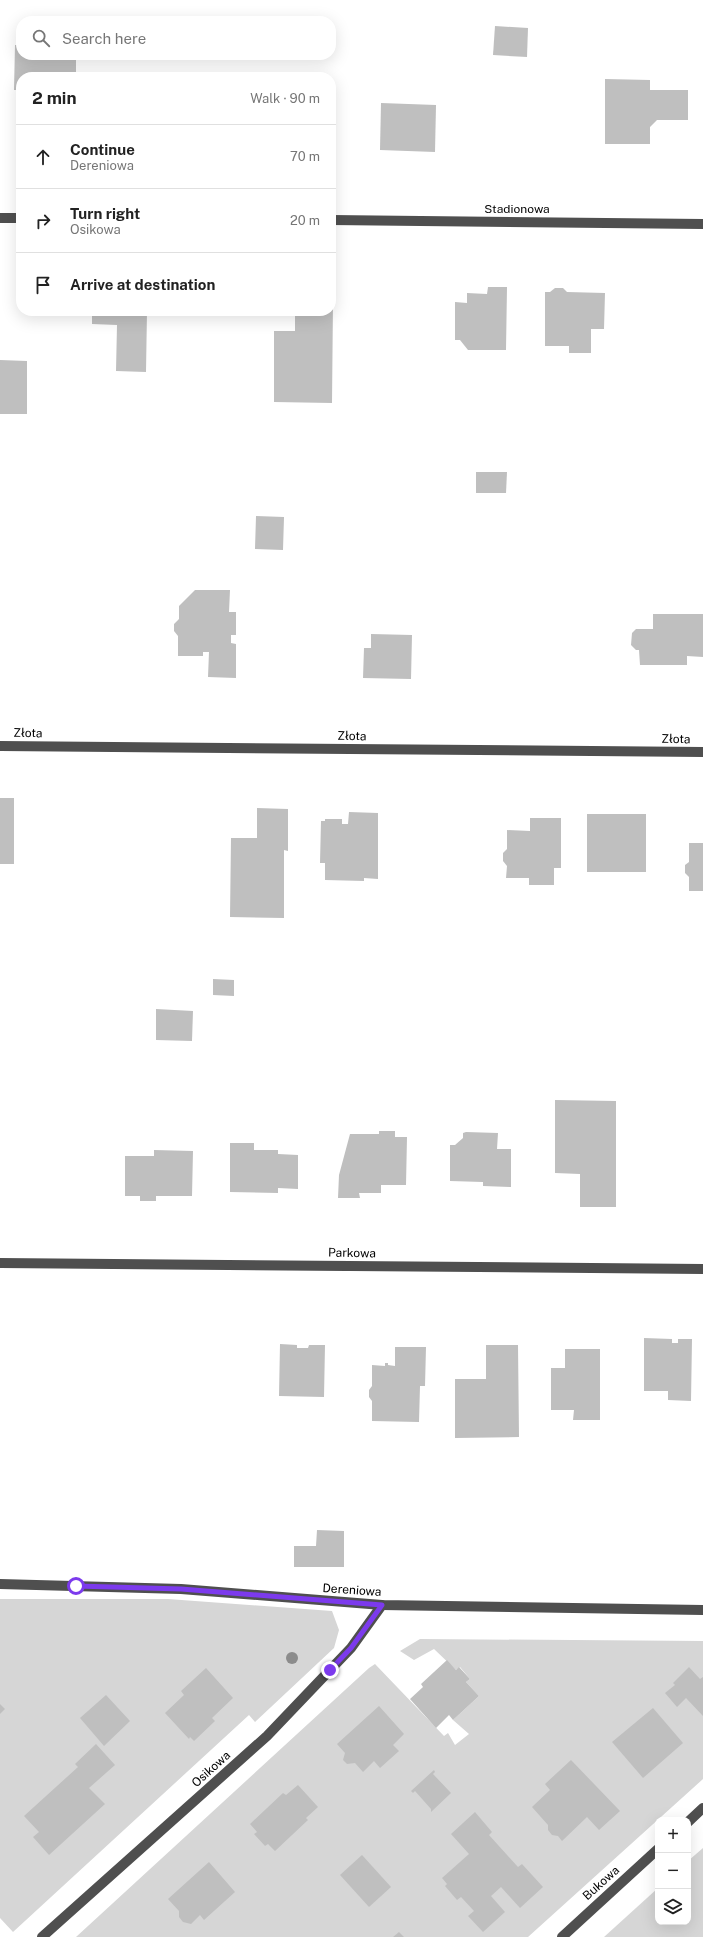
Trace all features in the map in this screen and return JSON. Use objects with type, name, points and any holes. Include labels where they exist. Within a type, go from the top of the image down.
[{"type":"street","points":[[0,218],[16,218]]},
{"type":"street","name":"Stadionowa","points":[[336,220],[703,224]]},
{"type":"street","name":"Złota","points":[[0,746],[703,752]]},
{"type":"street","name":"Parkowa","points":[[0,1263],[703,1269]]},
{"type":"street","name":"Dereniowa","points":[[0,1584],[181,1589],[382,1605],[703,1610]]},
{"type":"street","name":"Osikowa","points":[[42,1937],[267,1736],[351,1648],[382,1605]]},
{"type":"street","points":[[691,1819],[703,1808]]},
{"type":"street","name":"Bukowa","points":[[562,1937],[655,1852]]},
{"type":"shaded area","points":[[0,1599],[168,1599],[332,1611],[339,1630],[334,1648],[255,1722],[249,1715],[13,1932],[0,1918]]},
{"type":"shaded area","points":[[420,1639],[703,1641],[703,1779],[661,1817],[655,1817],[655,1822],[528,1937],[76,1937],[375,1664],[444,1736],[448,1733],[455,1745],[469,1734],[453,1720],[479,1696],[466,1682],[470,1679],[460,1667],[456,1670],[434,1649],[414,1660],[400,1651]]},
{"type":"shaded area","points":[[703,1848],[703,1937],[604,1937],[655,1891],[655,1925],[691,1925],[691,1858]]},
{"type":"building","points":[[495,26],[528,28],[527,57],[493,55]]},
{"type":"building","points":[[15,45],[16,60],[76,60],[76,72],[16,72],[16,90],[14,90]]},
{"type":"building","points":[[605,79],[650,80],[650,90],[688,90],[688,120],[657,120],[650,127],[650,144],[605,144]]},
{"type":"building","points":[[381,103],[436,105],[435,152],[380,150]]},
{"type":"building","points":[[488,287],[507,287],[506,350],[468,350],[460,340],[455,340],[455,302],[467,303],[467,293],[487,294]]},
{"type":"building","points":[[555,288],[563,288],[567,292],[605,293],[604,329],[591,329],[591,353],[569,353],[569,346],[545,346],[545,292],[550,292]]},
{"type":"building","points":[[92,316],[147,316],[146,372],[116,371],[117,325],[92,324]]},
{"type":"building","points":[[295,316],[333,316],[332,403],[274,402],[274,331],[295,331]]},
{"type":"building","points":[[0,360],[27,361],[27,414],[0,414]]},
{"type":"building","points":[[476,472],[507,472],[506,493],[476,493]]},
{"type":"building","points":[[256,516],[284,517],[283,550],[255,549]]},
{"type":"building","points":[[195,590],[230,590],[229,612],[236,612],[236,635],[231,635],[231,643],[236,644],[236,678],[208,677],[209,652],[203,652],[203,656],[178,656],[178,636],[174,631],[174,624],[179,619],[179,606]]},
{"type":"building","points":[[653,614],[703,614],[703,657],[687,656],[687,665],[640,665],[639,650],[636,650],[631,645],[632,633],[636,629],[653,629]]},
{"type":"building","points":[[371,634],[412,635],[411,679],[363,678],[364,648],[371,648]]},
{"type":"building","points":[[0,798],[14,798],[14,864],[0,864]]},
{"type":"building","points":[[257,808],[288,809],[288,851],[284,850],[284,918],[230,917],[231,838],[257,838]]},
{"type":"building","points":[[349,812],[378,813],[378,879],[364,878],[364,881],[325,880],[325,863],[320,863],[321,821],[325,821],[325,819],[342,819],[342,824],[348,824]]},
{"type":"building","points":[[587,814],[646,814],[646,872],[587,872]]},
{"type":"building","points":[[530,818],[561,818],[561,868],[554,868],[554,885],[529,885],[529,878],[506,878],[507,866],[503,861],[503,853],[507,849],[507,830],[530,831]]},
{"type":"building","points":[[689,843],[703,843],[703,891],[689,891],[689,877],[685,873],[685,865],[689,862]]},
{"type":"building","points":[[213,979],[234,980],[234,996],[213,995]]},
{"type":"building","points":[[156,1009],[193,1011],[192,1041],[156,1040]]},
{"type":"building","points":[[555,1100],[616,1101],[616,1207],[580,1207],[580,1174],[555,1173]]},
{"type":"building","points":[[379,1131],[395,1131],[395,1137],[407,1137],[406,1185],[381,1185],[381,1193],[359,1193],[360,1198],[338,1198],[339,1175],[350,1134],[379,1134]]},
{"type":"building","points":[[463,1133],[498,1133],[497,1149],[511,1149],[511,1187],[483,1186],[483,1182],[450,1181],[450,1145],[455,1145],[463,1138]]},
{"type":"building","points":[[230,1143],[254,1143],[254,1150],[278,1150],[278,1154],[298,1155],[298,1189],[278,1188],[278,1193],[230,1192]]},
{"type":"building","points":[[154,1150],[193,1151],[192,1196],[156,1196],[156,1201],[140,1201],[140,1196],[125,1196],[125,1156],[154,1156]]},
{"type":"building","points":[[644,1338],[672,1339],[672,1343],[678,1343],[678,1339],[692,1339],[691,1401],[668,1400],[668,1391],[644,1391]]},
{"type":"building","points":[[280,1344],[297,1345],[297,1348],[308,1348],[309,1345],[325,1345],[324,1397],[279,1396]]},
{"type":"building","points":[[486,1345],[518,1345],[519,1437],[455,1438],[455,1379],[486,1379]]},
{"type":"building","points":[[395,1347],[426,1347],[425,1386],[420,1386],[419,1422],[372,1421],[372,1401],[369,1397],[369,1390],[372,1386],[372,1365],[385,1366],[385,1363],[388,1363],[388,1365],[395,1366]]},
{"type":"building","points":[[565,1349],[600,1349],[600,1420],[573,1420],[574,1410],[551,1410],[551,1368],[565,1368]]},
{"type":"building","points":[[317,1530],[344,1531],[344,1567],[294,1567],[294,1546],[316,1546]]},
{"type":"building","points":[[447,1660],[456,1670],[459,1667],[470,1679],[466,1682],[479,1696],[453,1720],[449,1715],[436,1728],[410,1699],[423,1687],[421,1684]]},
{"type":"building","points":[[689,1667],[700,1679],[703,1677],[703,1716],[686,1698],[677,1707],[665,1693],[675,1685],[673,1683]]},
{"type":"building","points":[[206,1668],[233,1698],[212,1718],[215,1721],[194,1741],[190,1737],[189,1739],[165,1713],[184,1695],[181,1691]]},
{"type":"building","points":[[106,1695],[130,1721],[104,1746],[80,1718]]},
{"type":"building","points":[[0,1704],[5,1709],[0,1714]]},
{"type":"building","points":[[379,1706],[404,1734],[393,1745],[399,1751],[380,1768],[374,1761],[363,1772],[355,1763],[347,1764],[343,1760],[345,1753],[337,1744]]},
{"type":"building","points":[[653,1708],[683,1743],[643,1778],[612,1742]]},
{"type":"building","points":[[96,1744],[115,1765],[89,1788],[105,1804],[49,1855],[33,1837],[39,1832],[24,1816],[78,1767],[75,1764]]},
{"type":"building","points":[[571,1760],[620,1811],[599,1830],[587,1817],[562,1841],[558,1836],[552,1835],[548,1830],[548,1825],[532,1807],[550,1790],[545,1784]]},
{"type":"building","points":[[434,1770],[435,1772],[433,1774],[451,1793],[431,1812],[431,1809],[415,1791],[413,1793],[411,1791]]},
{"type":"building","points":[[298,1785],[318,1807],[306,1818],[308,1820],[275,1851],[268,1844],[265,1846],[254,1834],[257,1832],[250,1824],[283,1793],[286,1795]]},
{"type":"building","points":[[475,1812],[492,1832],[489,1835],[518,1867],[522,1864],[543,1887],[520,1908],[501,1887],[491,1896],[505,1912],[483,1932],[468,1916],[474,1911],[461,1897],[457,1900],[445,1886],[447,1884],[442,1878],[469,1854],[451,1834]]},
{"type":"building","points":[[362,1855],[391,1887],[369,1907],[340,1875]]},
{"type":"building","points":[[209,1862],[235,1892],[204,1920],[200,1915],[191,1924],[183,1922],[179,1917],[179,1911],[168,1899]]},
{"type":"building","points":[[399,1932],[404,1937],[393,1937]]},
{"type":"route","points":[[76,1586],[181,1589],[382,1605],[351,1648],[330,1670]]}]
